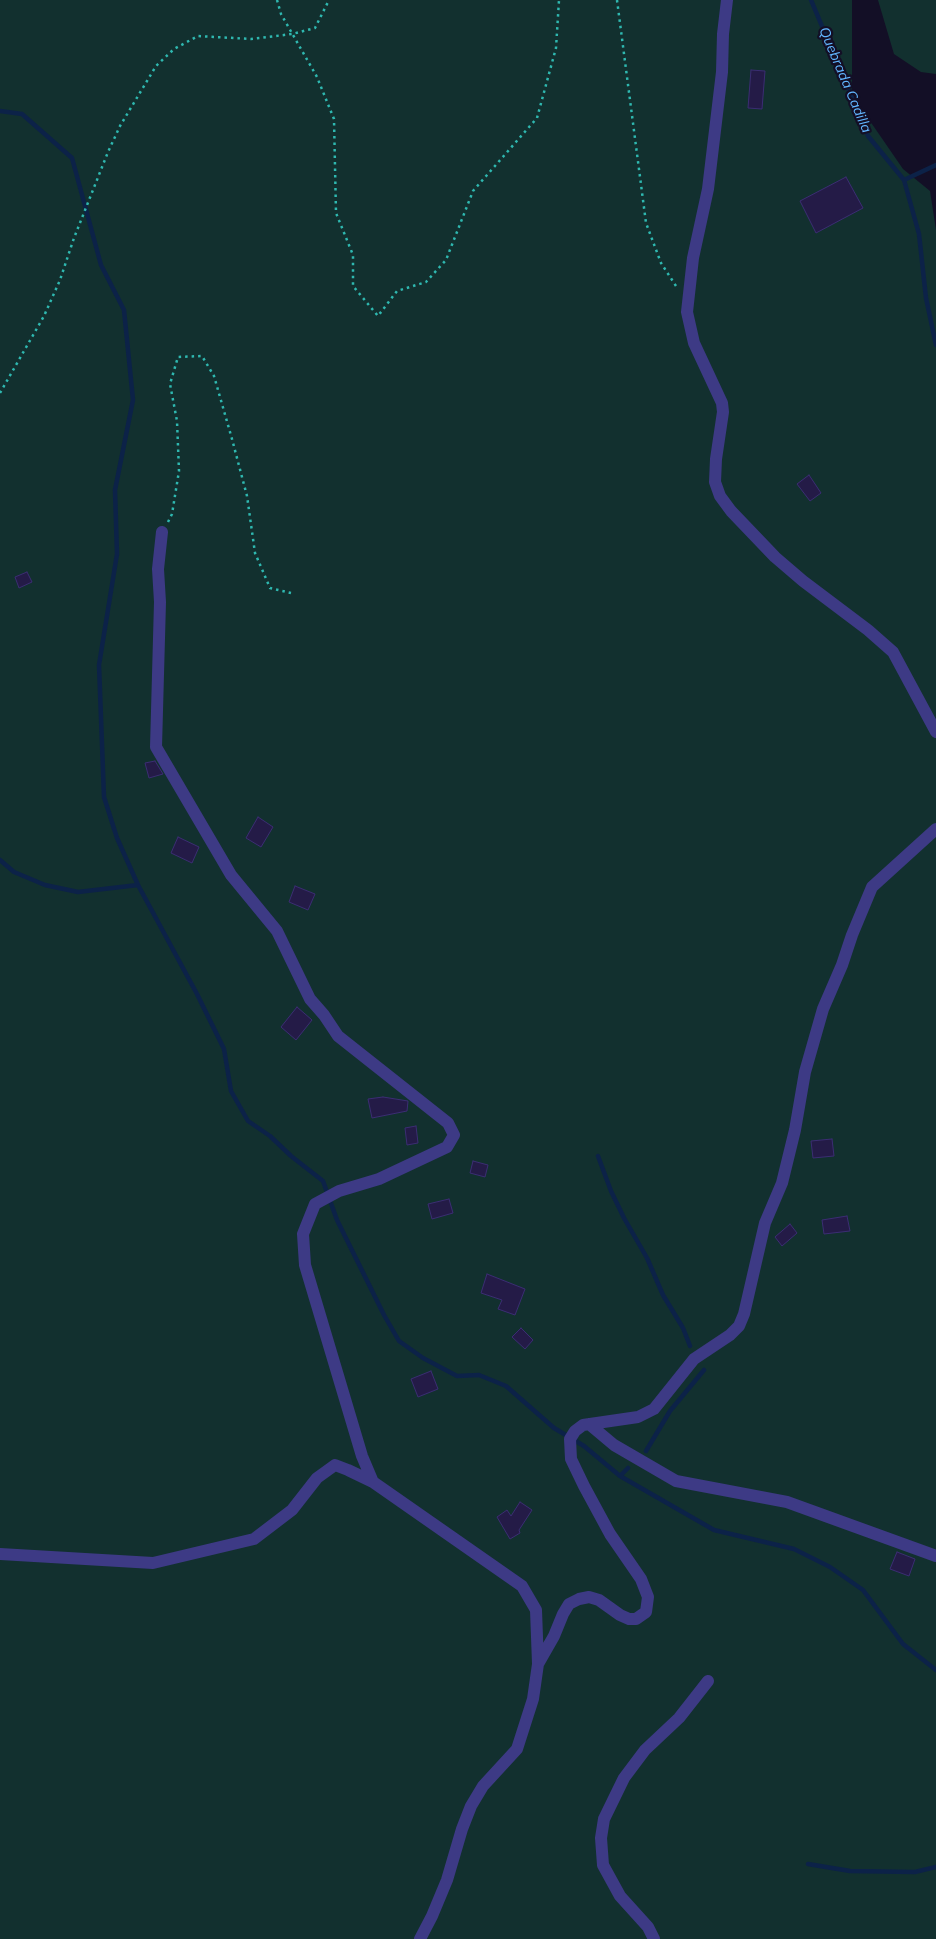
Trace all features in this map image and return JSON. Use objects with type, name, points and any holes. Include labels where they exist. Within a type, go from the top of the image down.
[{"type":"street","points":[[727,0],[723,34],[722,72],[708,189],[693,258],[687,312],[694,343],[722,403],[723,412],[716,459],[716,482],[720,496],[754,536],[775,557],[893,652],[936,732]]},
{"type":"street","points":[[162,532],[158,569],[160,602],[156,746],[231,875],[277,931],[310,999],[324,1015],[338,1036],[448,1123],[454,1135],[447,1147],[379,1179],[339,1191],[315,1204],[303,1234],[305,1265],[362,1456],[373,1482]]},
{"type":"street","points":[[538,1664],[569,1604],[579,1599],[589,1597],[599,1600],[620,1616],[628,1619],[636,1619],[646,1612],[648,1597],[641,1579],[610,1534],[571,1459],[570,1439],[575,1431],[583,1425],[638,1417],[654,1409],[694,1359],[730,1335],[739,1326],[744,1314],[764,1223],[782,1183],[795,1130],[806,1072],[823,1009],[842,965],[852,935],[872,887],[936,829]]},
{"type":"street","points":[[589,1424],[614,1445],[676,1481],[787,1502],[936,1556]]},
{"type":"street","points":[[0,1554],[153,1563],[254,1540],[292,1510],[317,1478],[335,1465],[373,1482],[522,1586],[536,1610],[538,1664],[533,1699],[517,1749],[483,1786],[471,1806],[446,1880],[432,1916],[420,1939]]},
{"type":"street","points":[[654,1939],[648,1926],[620,1896],[603,1865],[601,1838],[604,1819],[624,1778],[645,1750],[679,1718],[708,1681]]},
{"type":"path","points":[[277,0],[281,14],[317,77],[334,119],[336,213],[353,255],[352,286],[378,316],[397,291],[426,282],[446,260],[473,190],[537,118],[556,48],[559,0]]},
{"type":"path","points":[[0,393],[44,316],[120,126],[156,66],[174,49],[198,36],[251,39],[292,34],[315,28],[329,0]]},
{"type":"path","points":[[617,0],[646,222],[661,263],[677,288],[688,300]]},
{"type":"path","points":[[162,532],[172,514],[179,471],[177,421],[170,384],[178,356],[202,356],[214,376],[232,439],[247,496],[255,553],[270,588],[291,593]]},
{"type":"green space","points":[[0,0],[852,0],[852,95],[903,169],[930,191],[936,230],[936,1939],[0,1939]]},
{"type":"green space","points":[[878,0],[936,0],[936,74],[921,72],[894,54]]},
{"type":"building","points":[[751,70],[765,71],[762,109],[748,108]]},
{"type":"building","points":[[846,177],[863,208],[816,233],[800,201]]},
{"type":"building","points":[[809,475],[821,493],[810,501],[797,484]]},
{"type":"building","points":[[27,572],[32,582],[19,588],[15,577]]},
{"type":"building","points":[[155,761],[163,774],[149,778],[145,763]]},
{"type":"building","points":[[258,817],[273,827],[261,847],[246,838]]},
{"type":"building","points":[[178,837],[199,847],[192,863],[171,853]]},
{"type":"building","points":[[295,886],[315,894],[308,910],[289,902]]},
{"type":"building","points":[[297,1007],[312,1020],[296,1040],[281,1027]]},
{"type":"building","points":[[383,1097],[408,1101],[407,1111],[372,1118],[368,1099]]},
{"type":"building","points":[[416,1126],[418,1143],[407,1145],[405,1128]]},
{"type":"building","points":[[832,1139],[834,1156],[813,1158],[811,1141]]},
{"type":"building","points":[[473,1161],[488,1165],[485,1177],[470,1173]]},
{"type":"building","points":[[449,1199],[453,1213],[432,1219],[428,1204]]},
{"type":"building","points":[[847,1216],[850,1231],[824,1234],[822,1220]]},
{"type":"building","points":[[790,1224],[797,1233],[782,1246],[775,1237]]},
{"type":"building","points":[[487,1274],[525,1289],[515,1315],[498,1309],[502,1300],[481,1293]]},
{"type":"building","points":[[521,1328],[533,1340],[525,1349],[512,1337]]},
{"type":"building","points":[[431,1371],[438,1389],[418,1397],[411,1379]]},
{"type":"building","points":[[520,1502],[532,1510],[519,1530],[520,1533],[510,1539],[497,1517],[507,1510],[511,1516]]},
{"type":"building","points":[[897,1552],[915,1559],[909,1576],[890,1569]]},
{"type":"waterway","name":"Quebrada Cadilla","points":[[811,0],[868,136],[904,180],[919,234],[926,298],[936,345]]},
{"type":"waterway","points":[[0,111],[22,114],[72,158],[101,265],[124,310],[133,400],[115,490],[117,554],[99,665],[104,797],[117,838],[138,885],[197,994],[224,1049],[231,1091],[248,1121],[270,1136],[291,1156],[323,1181],[337,1220],[399,1341],[423,1358],[457,1376],[479,1375],[506,1386],[554,1428],[584,1446],[620,1476],[714,1530],[794,1549],[830,1567],[863,1590],[903,1644],[936,1670]]},
{"type":"waterway","points":[[904,180],[936,165]]},
{"type":"waterway","points":[[0,860],[14,872],[45,885],[78,892],[138,885]]},
{"type":"waterway","points":[[598,1156],[611,1191],[624,1218],[647,1258],[663,1295],[683,1328],[690,1346]]},
{"type":"waterway","points":[[646,1451],[670,1411],[704,1370]]},
{"type":"waterway","points":[[620,1476],[628,1468]]},
{"type":"waterway","points":[[808,1864],[850,1871],[915,1872],[936,1867]]}]
